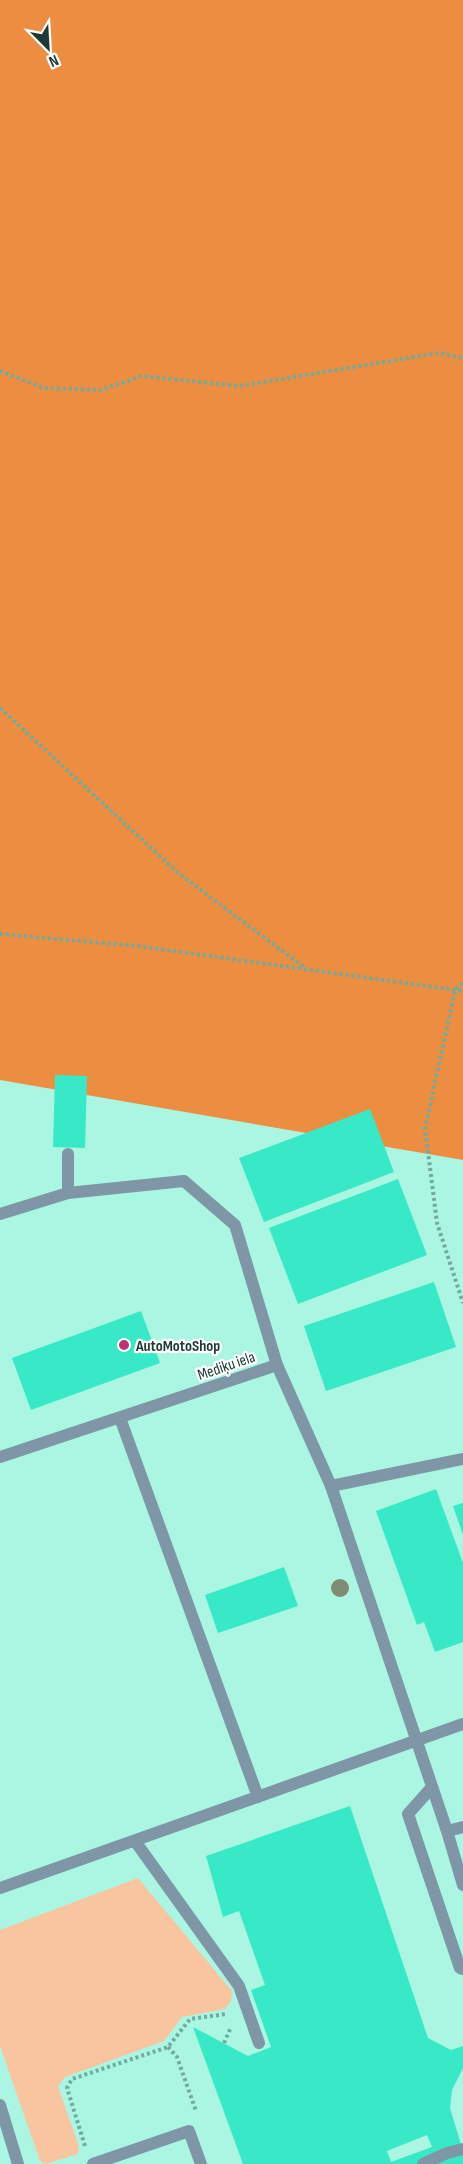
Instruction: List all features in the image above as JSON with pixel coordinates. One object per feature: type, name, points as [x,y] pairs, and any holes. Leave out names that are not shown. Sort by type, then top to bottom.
[{"type":"street","points":[[68,1154],[68,1193]]},
{"type":"street","points":[[0,1214],[68,1193],[184,1181],[235,1225],[277,1365]]},
{"type":"street","name":"Mediķu iela","points":[[0,1457],[277,1365],[331,1486],[463,1885]]},
{"type":"street","points":[[120,1418],[258,1797]]},
{"type":"street","points":[[331,1486],[463,1459]]},
{"type":"street","points":[[0,1888],[463,1724]]},
{"type":"street","points":[[432,1787],[408,1814],[460,1968],[463,1969]]},
{"type":"street","points":[[447,1831],[463,1827]]},
{"type":"street","points":[[135,1841],[239,1986],[259,2043]]},
{"type":"street","points":[[0,2105],[18,2164]]},
{"type":"street","points":[[90,2159],[189,2131],[201,2164]]},
{"type":"street","points":[[423,2164],[447,2153],[463,2149]]},
{"type":"path","points":[[0,371],[44,388],[101,390],[142,375],[239,386],[439,353],[463,358]]},
{"type":"path","points":[[0,708],[178,873],[306,969]]},
{"type":"path","points":[[0,934],[137,946],[463,992]]},
{"type":"path","points":[[463,982],[455,991],[425,1128],[437,1223],[463,1304]]},
{"type":"path","points":[[90,2159],[67,2088],[72,2079],[168,2047],[190,2019],[248,2011]]},
{"type":"path","points":[[168,2047],[177,2057],[200,2123],[189,2131]]},
{"type":"shaded area","points":[[0,0],[463,0],[463,1160],[0,1080]]},
{"type":"shaded area","points":[[138,1878],[232,1991],[231,2001],[225,2009],[182,2017],[164,2041],[65,2077],[58,2086],[79,2147],[78,2154],[45,2164],[40,2161],[0,2046],[0,1930]]},
{"type":"building","points":[[55,1075],[87,1076],[85,1148],[53,1147]]},
{"type":"building","points":[[370,1109],[394,1172],[264,1222],[239,1158]]},
{"type":"building","points":[[398,1179],[427,1255],[298,1304],[269,1228]]},
{"type":"building","points":[[434,1282],[456,1347],[326,1391],[304,1326]]},
{"type":"building","points":[[141,1311],[160,1363],[31,1410],[12,1358]]},
{"type":"building","points":[[436,1489],[463,1563],[463,1642],[435,1652],[424,1622],[417,1625],[376,1511]]},
{"type":"building","points":[[463,1503],[463,1535],[453,1506]]},
{"type":"building","points":[[284,1567],[298,1606],[218,1633],[205,1595]]},
{"type":"building","points":[[350,1806],[428,2038],[451,2050],[463,2046],[463,2068],[452,2090],[450,2108],[463,2151],[463,2164],[243,2164],[193,2027],[248,2056],[271,2047],[251,1990],[265,1985],[239,1911],[223,1917],[206,1856]],"holes":[[[427,2135],[432,2147],[391,2162],[387,2151]]]},
{"type":"place","name":"AutoMotoShop","points":[[124,1345]]}]
